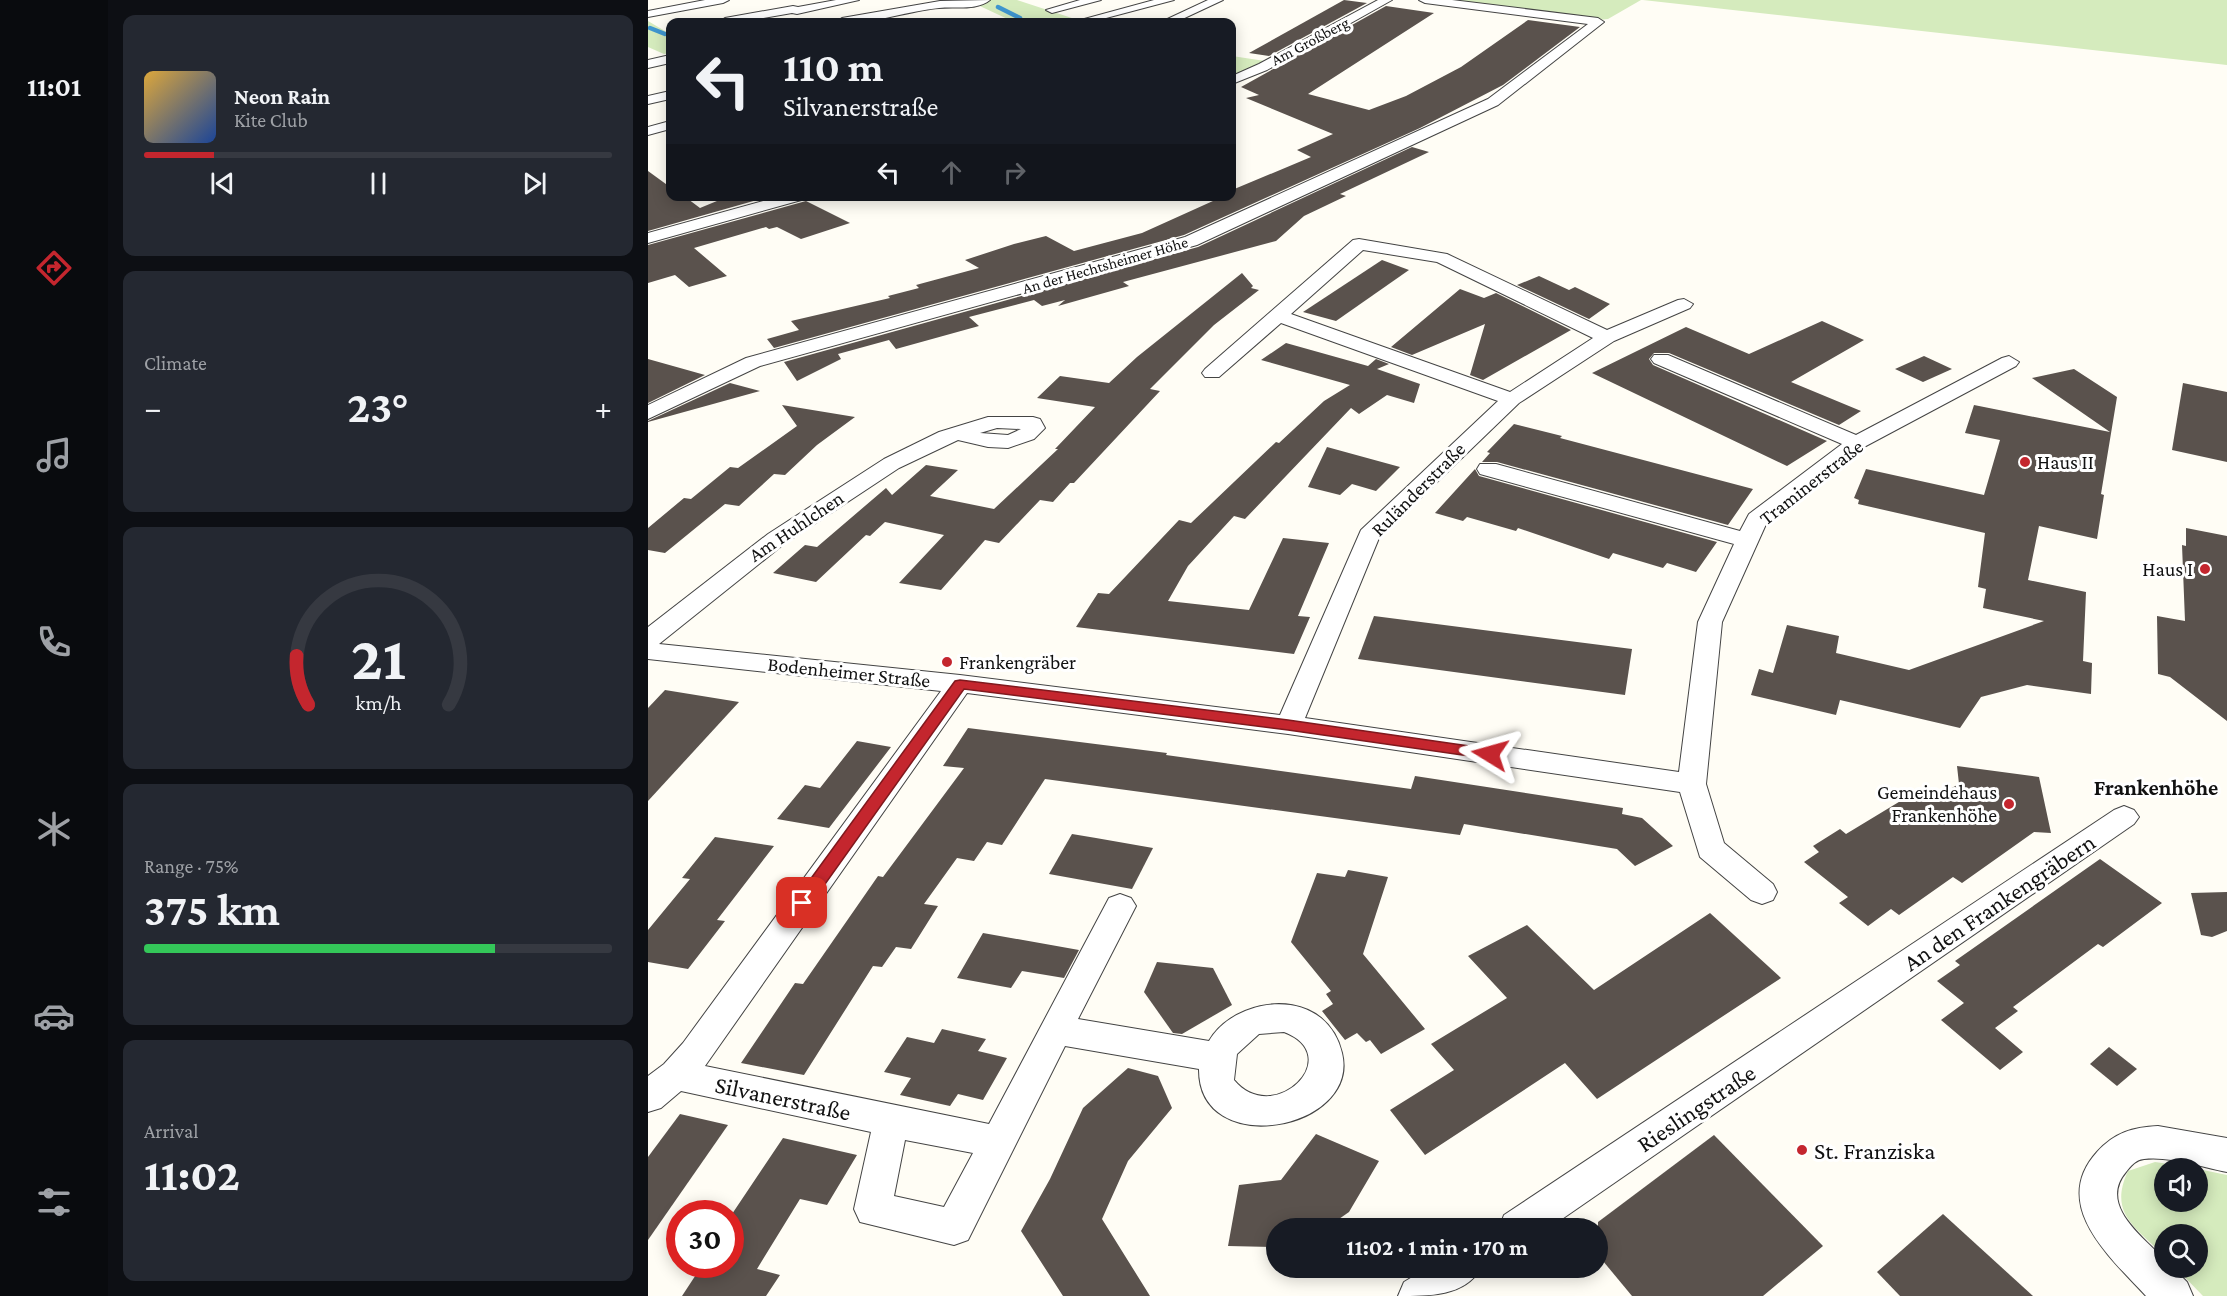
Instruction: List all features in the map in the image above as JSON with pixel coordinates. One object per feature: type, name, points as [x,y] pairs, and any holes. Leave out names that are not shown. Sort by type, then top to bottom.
[{"type":"street","points":[[648,14],[723,0]]},
{"type":"street","points":[[777,0],[810,18]]},
{"type":"street","points":[[748,18],[854,0]]},
{"type":"street","points":[[968,5],[984,0]]},
{"type":"street","points":[[1052,10],[1095,0]]},
{"type":"street","points":[[1095,18],[1168,0]]},
{"type":"street","points":[[1186,0],[1204,6]]},
{"type":"street","points":[[1176,18],[1217,0]]},
{"type":"street","name":"Am Großberg","points":[[1236,78],[1263,67],[1386,0]]},
{"type":"street","name":"An der Hechtsheimer Höhe","points":[[648,413],[753,362],[1191,240],[1493,102],[1598,22],[1425,0]]},
{"type":"street","points":[[906,17],[999,1]]},
{"type":"street","points":[[648,64],[666,60]]},
{"type":"street","points":[[648,69],[666,65]]},
{"type":"street","points":[[648,100],[666,96]]},
{"type":"street","points":[[648,131],[666,126]]},
{"type":"street","points":[[648,238],[782,201]]},
{"type":"street","points":[[1212,373],[1359,244],[1441,258],[1606,337]]},
{"type":"street","name":"Ruländerstraße","points":[[1288,725],[1304,693],[1369,534],[1512,399],[1606,337],[1684,304]]},
{"type":"street","points":[[1278,316],[1512,399]]},
{"type":"street","points":[[1661,359],[1857,443]]},
{"type":"street","name":"Traminerstraße","points":[[1692,784],[1710,622],[1749,541],[1757,519],[1857,443],[2009,362]]},
{"type":"street","name":"Am Huhlchen","points":[[648,640],[752,555],[830,501],[884,468],[957,433]]},
{"type":"street","name":"Ruländerstraße","points":[[1488,469],[1749,541]]},
{"type":"street","name":"Bodenheimer Straße","points":[[648,651],[960,684],[1288,725],[1692,784]]},
{"type":"street","name":"Silvanerstraße","points":[[648,1097],[676,1075],[694,1053],[960,684]]},
{"type":"street","points":[[1692,784],[1711,849],[1762,892]]},
{"type":"street","name":"An den Frankengräbern","points":[[1873,987],[2124,817]]},
{"type":"street","points":[[891,1121],[873,1209],[954,1227],[1119,906]]},
{"type":"street","name":"Rieslingstraße","points":[[1533,1218],[1873,987]]},
{"type":"street","points":[[1056,1030],[1217,1057]]},
{"type":"street","name":"Silvanerstraße","points":[[676,1075],[998,1142]]},
{"type":"street","points":[[2174,1296],[2109,1229],[2097,1197],[2100,1175],[2121,1151],[2137,1143],[2158,1142],[2227,1155]]},
{"type":"street","points":[[1418,1296],[1446,1278]]},
{"type":"green space","points":[[967,0],[1017,0],[1072,18],[1005,18]]},
{"type":"green space","points":[[1433,0],[1641,0],[1608,19],[1598,20]]},
{"type":"green space","points":[[1643,0],[2227,0],[2227,65]]},
{"type":"green space","points":[[648,21],[666,32],[666,54],[648,47]]},
{"type":"green space","points":[[1236,57],[1265,61],[1236,74]]},
{"type":"green space","points":[[2154,1162],[2154,1212],[2208,1212],[2208,1171],[2227,1175],[2227,1296],[2203,1296],[2186,1278],[2208,1278],[2208,1224],[2154,1224],[2154,1246],[2135,1228],[2123,1209],[2121,1198],[2128,1171]]},
{"type":"building","points":[[1344,0],[1367,3],[1269,56],[1249,53]]},
{"type":"building","points":[[1386,6],[1434,13],[1308,94],[1369,110],[1406,96],[1461,67],[1528,20],[1580,27],[1503,85],[1420,128],[1184,235],[774,348],[767,339],[799,330],[791,321],[890,298],[888,296],[919,288],[916,285],[979,268],[965,260],[1014,244],[1046,236],[1074,251],[1142,233],[1213,201],[1236,201],[1236,188],[1311,157],[1297,150],[1333,134],[1246,98],[1259,95],[1241,87]]},
{"type":"building","points":[[1412,147],[1429,152],[1340,194],[1346,196],[1304,216],[1276,241],[1123,282],[1129,286],[1058,306],[1065,300],[1042,306],[1034,300],[969,317],[979,326],[896,349],[889,340],[838,354],[841,359],[797,381],[784,362],[1198,247]]},
{"type":"building","points":[[648,171],[666,184],[666,201],[691,201],[700,208],[717,201],[753,201],[648,231]]},
{"type":"building","points":[[806,201],[850,223],[801,239],[777,227],[769,229],[766,227],[694,248],[727,276],[689,287],[675,275],[648,283],[648,245]]},
{"type":"building","points":[[1382,260],[1409,270],[1336,321],[1303,312]]},
{"type":"building","points":[[1242,273],[1253,286],[1251,288],[1259,290],[1214,325],[1150,389],[1160,391],[1074,483],[1070,483],[1053,502],[1040,500],[999,543],[985,540],[941,590],[899,583],[944,535],[885,522],[870,536],[866,535],[816,582],[773,573],[805,545],[817,547],[886,488],[892,495],[926,465],[958,470],[930,496],[994,509],[1058,449],[1055,449],[1095,407],[1037,398],[1060,376],[1109,383],[1137,357]]},
{"type":"building","points":[[1539,276],[1569,290],[1575,287],[1610,304],[1589,319],[1517,285]]},
{"type":"building","points":[[1460,289],[1484,298],[1496,293],[1571,330],[1483,380],[1470,375],[1485,324],[1412,355],[1391,347]]},
{"type":"building","points":[[1822,321],[1864,340],[1791,382],[1861,411],[1839,425],[1669,353],[1654,353],[1649,359],[1653,365],[1827,441],[1787,466],[1592,373],[1686,327],[1749,354]]},
{"type":"building","points":[[1286,343],[1368,366],[1376,359],[1389,364],[1377,369],[1420,384],[1414,403],[1387,395],[1359,414],[1351,408],[1245,519],[1234,516],[1188,566],[1168,601],[1249,610],[1283,538],[1329,543],[1298,616],[1310,617],[1294,654],[1076,627],[1098,593],[1109,594],[1179,520],[1191,523],[1276,442],[1279,443],[1324,401],[1350,385],[1261,360]]},
{"type":"building","points":[[1924,356],[1952,369],[1923,382],[1895,369]]},
{"type":"building","points":[[648,359],[705,375],[648,403]]},
{"type":"building","points":[[2074,369],[2117,397],[2101,494],[2104,495],[2097,539],[2039,526],[2028,580],[2086,592],[2083,661],[2092,663],[2091,694],[2027,685],[1981,697],[1960,728],[1840,700],[1836,715],[1751,695],[1759,669],[1773,673],[1787,625],[1839,636],[1836,653],[1909,670],[2044,621],[1983,608],[1986,589],[1978,587],[1985,533],[1858,504],[1859,500],[1854,498],[1866,469],[1984,495],[2000,440],[1965,433],[1974,405],[2110,432],[2032,378]]},
{"type":"building","points":[[730,383],[760,391],[648,422],[648,421]]},
{"type":"building","points":[[2183,383],[2227,392],[2227,462],[2172,450]]},
{"type":"building","points":[[782,405],[855,417],[817,445],[785,475],[774,474],[739,506],[725,504],[665,553],[648,550],[648,528],[684,498],[691,499],[730,467],[738,468],[797,426]]},
{"type":"building","points":[[1514,424],[1753,489],[1728,525],[1497,462],[1482,462],[1490,453],[1487,452]]},
{"type":"building","points":[[1327,447],[1400,467],[1376,491],[1352,484],[1340,495],[1308,487]]},
{"type":"building","points":[[1475,469],[1479,476],[1717,542],[1696,572],[1667,563],[1663,568],[1613,553],[1609,559],[1518,528],[1516,531],[1467,517],[1463,521],[1435,513]]},
{"type":"building","points":[[2186,528],[2227,536],[2227,721],[2170,677],[2158,674],[2157,616],[2185,621],[2182,545],[2186,546]]},
{"type":"building","points":[[1374,616],[1632,649],[1625,695],[1358,659]]},
{"type":"building","points":[[665,690],[739,702],[648,801],[648,708]]},
{"type":"building","points":[[968,728],[1167,753],[1166,755],[1411,789],[1415,776],[1623,808],[1622,814],[1642,818],[1673,846],[1635,866],[1617,849],[1464,824],[1460,835],[1045,779],[1002,845],[987,842],[974,861],[957,858],[924,904],[938,906],[911,949],[896,947],[882,967],[873,966],[804,1075],[741,1063],[795,983],[803,984],[878,876],[883,877],[964,768],[943,766]]},
{"type":"building","points":[[857,741],[891,747],[829,828],[777,819],[805,785],[820,788]]},
{"type":"building","points":[[1957,766],[2039,777],[2051,833],[2034,832],[1962,883],[1953,877],[1899,915],[1891,909],[1868,926],[1839,903],[1848,897],[1804,862],[1819,852],[1813,846],[1840,829],[1846,834],[1917,791],[1930,800],[1959,784]]},
{"type":"building","points":[[1072,834],[1153,848],[1132,889],[1049,874]]},
{"type":"building","points":[[715,837],[774,846],[717,920],[725,921],[688,969],[648,962],[648,930],[690,879],[682,878]]},
{"type":"building","points":[[2100,859],[2162,903],[2103,947],[2098,944],[2013,1007],[2018,1011],[1995,1028],[2023,1052],[2000,1070],[1941,1020],[1964,1003],[1937,981],[1960,965],[1955,961]]},
{"type":"building","points":[[1348,870],[1388,877],[1363,954],[1425,1029],[1381,1054],[1370,1040],[1366,1042],[1357,1033],[1345,1040],[1322,1011],[1333,1004],[1326,994],[1331,991],[1291,942],[1317,873],[1345,877]]},
{"type":"building","points":[[2227,892],[2227,931],[2212,937],[2201,935],[2191,893]]},
{"type":"building","points":[[1710,913],[1781,978],[1597,1099],[1565,1063],[1425,1155],[1390,1110],[1454,1070],[1431,1044],[1507,998],[1468,956],[1527,925],[1594,990]]},
{"type":"building","points":[[983,933],[1079,950],[1064,978],[1022,971],[1011,988],[957,978]]},
{"type":"building","points":[[1157,962],[1213,968],[1232,1005],[1182,1034],[1173,1033],[1144,992]]},
{"type":"building","points":[[942,1029],[986,1039],[978,1051],[1007,1058],[983,1100],[958,1094],[950,1106],[900,1095],[911,1078],[884,1072],[907,1037],[934,1043]]},
{"type":"building","points":[[2109,1047],[2137,1069],[2117,1086],[2090,1064]]},
{"type":"building","points":[[1128,1068],[1158,1076],[1172,1108],[1128,1161],[1102,1219],[1150,1296],[1063,1296],[1021,1231],[1050,1179],[1083,1108]]},
{"type":"building","points":[[680,1114],[728,1125],[676,1200],[666,1200],[666,1214],[648,1240],[648,1157]]},
{"type":"building","points":[[1316,1134],[1379,1161],[1349,1212],[1340,1218],[1266,1218],[1266,1247],[1228,1246],[1239,1185],[1281,1180]]},
{"type":"building","points":[[1714,1135],[1823,1246],[1763,1296],[1632,1296],[1608,1267],[1608,1218],[1603,1218]]},
{"type":"building","points":[[783,1138],[857,1155],[827,1205],[800,1199],[757,1269],[780,1275],[766,1296],[682,1296],[694,1278],[744,1278],[744,1200],[741,1200]]},
{"type":"building","points":[[1943,1214],[2033,1296],[1900,1296],[1877,1272]]},
{"type":"waterway","points":[[998,7],[1020,18]]},
{"type":"waterway","points":[[650,28],[665,34]]},
{"type":"place","name":"Haus II","points":[[2025,462]]},
{"type":"place","name":"Haus I","points":[[2205,569]]},
{"type":"place","name":"Frankengräber","points":[[947,662]]},
{"type":"place","name":"Gemeindehaus Frankenhöhe","points":[[2009,804]]},
{"type":"place","name":"St. Franziska","points":[[1802,1150]]},
{"type":"district","name":"Frankenhöhe","points":[[2156,787]]},
{"type":"route","points":[[802,903],[960,684],[1288,725],[1490,754]]}]
